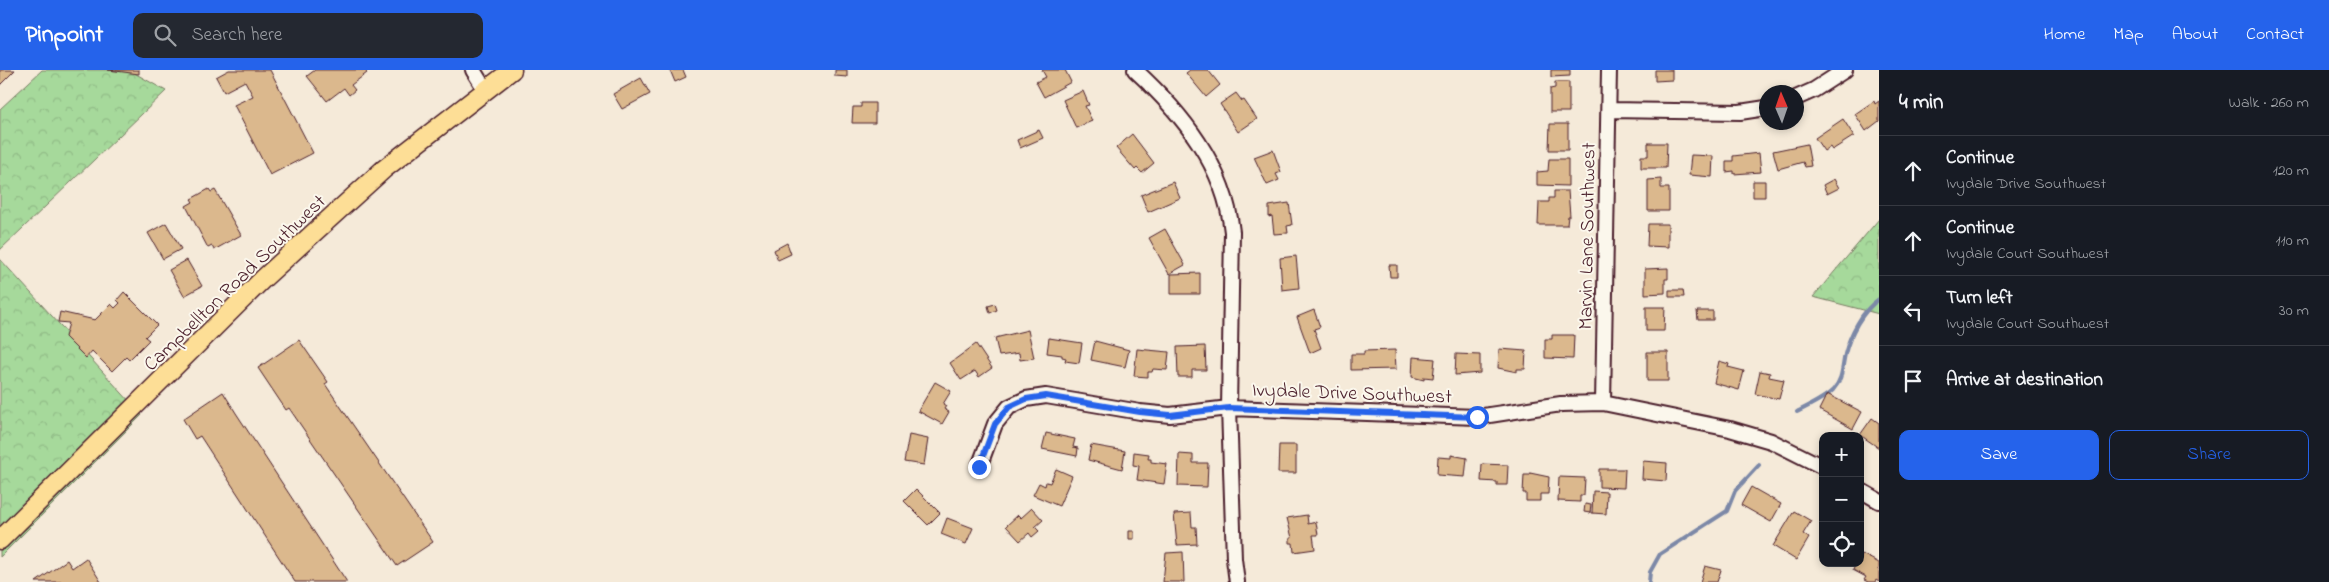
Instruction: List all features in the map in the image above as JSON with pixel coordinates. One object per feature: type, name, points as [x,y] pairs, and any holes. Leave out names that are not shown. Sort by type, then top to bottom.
[{"type":"main road","name":"Campbellton Road Southwest","points":[[0,540],[254,287],[384,169],[512,70]]},
{"type":"street","points":[[473,70],[486,91]]},
{"type":"street","points":[[1135,70],[1180,116],[1205,153],[1225,192],[1232,232],[1229,408],[1234,559],[1237,582]]},
{"type":"street","name":"Marvin Lane Southwest","points":[[1603,403],[1609,70]]},
{"type":"street","points":[[1804,94],[1844,70]]},
{"type":"street","points":[[1609,110],[1740,112],[1759,109]]},
{"type":"street","name":"Ivydale Drive Southwest","points":[[979,467],[995,424],[1009,407],[1026,399],[1046,396],[1140,412],[1170,415],[1229,408],[1477,417],[1561,404],[1603,403],[1730,428],[1771,441],[1819,465]]},
{"type":"street","points":[[1864,492],[1879,501]]},
{"type":"green space","points":[[42,70],[129,70],[166,91],[0,250],[0,109]]},
{"type":"green space","points":[[1879,219],[1879,314],[1813,297]]},
{"type":"green space","points":[[0,259],[142,415],[0,557]]},
{"type":"building","points":[[0,70],[15,70],[0,85]]},
{"type":"building","points":[[108,70],[139,70],[139,74]]},
{"type":"building","points":[[229,70],[270,70],[313,153],[270,175],[234,105],[253,96],[245,81],[224,92],[216,77]]},
{"type":"building","points":[[315,70],[364,70],[367,73],[351,85],[355,90],[349,95],[344,88],[327,101],[307,76]]},
{"type":"building","points":[[670,70],[683,70],[686,77],[675,82]]},
{"type":"building","points":[[835,70],[847,70],[847,77],[835,76]]},
{"type":"building","points":[[1042,70],[1065,70],[1071,82],[1044,97],[1036,82],[1046,77]]},
{"type":"building","points":[[1190,70],[1208,70],[1220,85],[1206,97],[1186,73]]},
{"type":"building","points":[[1551,70],[1570,70],[1570,76],[1551,77]]},
{"type":"building","points":[[1655,70],[1672,70],[1672,80],[1655,81]]},
{"type":"building","points":[[641,78],[650,94],[622,109],[613,94]]},
{"type":"building","points":[[1555,82],[1569,82],[1569,112],[1550,112],[1550,89],[1555,88]]},
{"type":"building","points":[[1083,91],[1089,105],[1085,106],[1092,121],[1076,128],[1063,100]]},
{"type":"building","points":[[1236,93],[1242,101],[1244,100],[1257,119],[1238,132],[1220,104]]},
{"type":"building","points":[[1874,101],[1875,104],[1879,101],[1879,121],[1866,131],[1855,114]]},
{"type":"building","points":[[861,103],[875,103],[875,123],[852,123],[853,107],[861,107]]},
{"type":"building","points":[[1843,119],[1854,136],[1832,150],[1830,147],[1824,151],[1815,138]]},
{"type":"building","points":[[1550,124],[1568,124],[1568,150],[1549,150]]},
{"type":"building","points":[[1039,130],[1043,138],[1020,148],[1017,140]]},
{"type":"building","points":[[1132,134],[1154,163],[1142,173],[1137,168],[1135,170],[1116,148]]},
{"type":"building","points":[[1648,143],[1667,143],[1666,168],[1641,168],[1641,156],[1648,156]]},
{"type":"building","points":[[1807,144],[1811,166],[1805,167],[1803,162],[1778,169],[1773,151]]},
{"type":"building","points":[[1273,150],[1281,172],[1276,174],[1279,180],[1267,185],[1254,157]]},
{"type":"building","points":[[1759,153],[1761,172],[1734,174],[1734,171],[1726,172],[1726,161],[1733,161],[1733,156]]},
{"type":"building","points":[[1691,155],[1713,156],[1712,177],[1689,175]]},
{"type":"building","points":[[1549,159],[1568,159],[1568,186],[1537,185],[1537,172],[1548,171]]},
{"type":"building","points":[[1661,179],[1661,188],[1669,188],[1669,211],[1648,211],[1648,180]]},
{"type":"building","points":[[1834,179],[1839,188],[1827,194],[1823,185]]},
{"type":"building","points":[[1753,181],[1765,181],[1765,197],[1753,197]]},
{"type":"building","points":[[1173,182],[1180,198],[1148,212],[1141,195]]},
{"type":"building","points":[[209,189],[211,192],[215,190],[241,235],[214,250],[212,246],[208,248],[186,206],[193,202],[191,199]]},
{"type":"building","points":[[1554,191],[1568,191],[1570,216],[1568,216],[1567,225],[1538,225],[1539,202],[1549,202],[1549,198],[1554,198]]},
{"type":"building","points":[[1289,203],[1292,225],[1287,226],[1288,233],[1274,234],[1272,216],[1269,217],[1269,206]]},
{"type":"building","points":[[166,223],[181,249],[163,259],[148,233]]},
{"type":"building","points":[[1648,224],[1668,224],[1668,247],[1647,246]]},
{"type":"building","points":[[1165,229],[1185,265],[1169,274],[1149,238]]},
{"type":"building","points":[[787,243],[791,254],[778,260],[774,250]]},
{"type":"building","points":[[1296,256],[1299,288],[1282,290],[1280,258]]},
{"type":"building","points":[[187,260],[202,286],[184,296],[169,270]]},
{"type":"building","points":[[1389,265],[1397,265],[1397,277],[1390,277]]},
{"type":"building","points":[[1668,268],[1668,279],[1665,279],[1665,293],[1645,294],[1645,269]]},
{"type":"building","points":[[1200,273],[1200,294],[1171,294],[1171,274]]},
{"type":"building","points":[[1669,290],[1683,290],[1684,297],[1669,297]]},
{"type":"building","points":[[124,292],[157,325],[145,337],[149,340],[129,360],[126,357],[112,371],[92,351],[86,358],[65,337],[69,323],[58,322],[60,312],[95,320],[111,304],[115,308],[120,303],[117,300]]},
{"type":"building","points":[[995,304],[997,310],[990,313],[988,306]]},
{"type":"building","points":[[1646,307],[1665,307],[1664,331],[1646,331]]},
{"type":"building","points":[[1314,310],[1320,327],[1314,329],[1321,348],[1310,353],[1297,317]]},
{"type":"building","points":[[1697,311],[1713,311],[1713,320],[1698,320]]},
{"type":"building","points":[[1028,330],[1034,358],[1020,360],[1019,353],[999,356],[995,338]]},
{"type":"building","points":[[1552,335],[1574,335],[1573,359],[1545,358],[1545,339],[1552,339]]},
{"type":"building","points":[[1049,338],[1082,343],[1079,363],[1065,361],[1066,358],[1062,357],[1062,355],[1047,353]]},
{"type":"building","points":[[299,340],[328,382],[325,384],[433,542],[397,566],[289,408],[286,410],[258,368]]},
{"type":"building","points":[[1095,341],[1129,350],[1125,367],[1091,360]]},
{"type":"building","points":[[976,344],[992,368],[979,377],[975,371],[961,380],[950,363]]},
{"type":"building","points":[[1205,346],[1206,370],[1192,370],[1192,377],[1178,377],[1177,347]]},
{"type":"building","points":[[1137,349],[1169,352],[1167,370],[1153,369],[1152,372],[1148,372],[1148,377],[1134,376]]},
{"type":"building","points":[[1499,349],[1526,351],[1525,369],[1517,369],[1517,372],[1498,368]]},
{"type":"building","points":[[1395,350],[1396,369],[1351,370],[1351,354],[1364,354],[1364,351]]},
{"type":"building","points":[[1647,352],[1668,352],[1668,381],[1647,381]]},
{"type":"building","points":[[1456,354],[1480,355],[1480,373],[1455,375]]},
{"type":"building","points":[[1413,357],[1435,359],[1433,378],[1424,377],[1424,380],[1412,377]]},
{"type":"building","points":[[1719,361],[1729,364],[1728,367],[1744,371],[1739,390],[1714,383]]},
{"type":"building","points":[[1760,371],[1770,373],[1769,377],[1784,380],[1779,399],[1755,394]]},
{"type":"building","points":[[935,382],[951,391],[943,404],[946,406],[944,409],[949,412],[942,424],[918,411]]},
{"type":"building","points":[[223,392],[347,582],[295,582],[200,436],[195,439],[183,419]]},
{"type":"building","points":[[1827,394],[1862,412],[1853,429],[1819,410]]},
{"type":"building","points":[[1872,418],[1879,423],[1879,448],[1864,438],[1864,432],[1862,432]]},
{"type":"building","points":[[1046,433],[1075,439],[1073,447],[1078,448],[1077,456],[1042,449]]},
{"type":"building","points":[[909,435],[928,439],[924,465],[904,462]]},
{"type":"building","points":[[1091,445],[1125,451],[1122,469],[1088,460]]},
{"type":"building","points":[[1279,445],[1296,445],[1296,473],[1278,473]]},
{"type":"building","points":[[1134,452],[1149,454],[1148,459],[1151,459],[1151,462],[1167,464],[1164,484],[1137,480],[1139,466],[1133,465]]},
{"type":"building","points":[[1179,454],[1193,455],[1193,463],[1208,463],[1207,487],[1178,486]]},
{"type":"building","points":[[1451,455],[1467,458],[1465,477],[1437,475],[1438,457],[1451,458]]},
{"type":"building","points":[[1643,461],[1667,463],[1666,481],[1642,479]]},
{"type":"building","points":[[1482,464],[1508,465],[1507,485],[1497,485],[1497,482],[1481,481]]},
{"type":"building","points":[[1056,469],[1072,476],[1059,506],[1033,495],[1039,483],[1045,486],[1046,482],[1050,483]]},
{"type":"building","points":[[1599,469],[1625,469],[1624,488],[1599,487]]},
{"type":"building","points":[[1530,473],[1549,477],[1548,494],[1540,494],[1540,501],[1526,501],[1526,493],[1523,493],[1524,475],[1530,475]]},
{"type":"building","points":[[1559,477],[1585,478],[1584,495],[1580,495],[1580,502],[1558,501]]},
{"type":"building","points":[[1751,487],[1781,504],[1771,522],[1741,505]]},
{"type":"building","points":[[916,489],[940,513],[928,525],[904,501]]},
{"type":"building","points":[[1593,491],[1607,492],[1606,514],[1592,513]]},
{"type":"building","points":[[1585,504],[1591,505],[1590,513],[1584,512]]},
{"type":"building","points":[[1032,508],[1043,520],[1035,527],[1039,531],[1032,537],[1029,533],[1020,541],[1006,526],[1018,515],[1021,518]]},
{"type":"building","points":[[1794,511],[1811,521],[1803,534],[1809,538],[1796,560],[1773,546]]},
{"type":"building","points":[[1191,513],[1192,527],[1196,527],[1197,544],[1177,545],[1174,514]]},
{"type":"building","points":[[1307,515],[1308,524],[1316,522],[1318,535],[1313,535],[1315,549],[1294,552],[1293,543],[1290,543],[1290,538],[1292,538],[1287,518]]},
{"type":"building","points":[[947,518],[973,528],[966,544],[941,534]]},
{"type":"building","points":[[1129,531],[1134,531],[1134,539],[1129,539]]},
{"type":"building","points":[[1183,552],[1184,582],[1163,582],[1166,553]]},
{"type":"building","points":[[1864,555],[1879,563],[1879,582],[1876,580],[1875,582],[1868,582],[1864,580],[1866,577],[1853,570],[1854,567],[1864,567]]},
{"type":"building","points":[[86,558],[101,582],[36,582],[67,560],[72,568]]},
{"type":"building","points":[[1705,566],[1721,570],[1717,582],[1700,582]]},
{"type":"waterway","points":[[1797,412],[1816,402],[1836,386],[1853,331],[1862,316],[1879,299]]},
{"type":"waterway","points":[[1649,582],[1650,572],[1660,554],[1727,511],[1735,491],[1759,465]]},
{"type":"route","points":[[979,467],[995,424],[1009,407],[1026,399],[1046,396],[1140,412],[1170,415],[1229,408],[1477,417]]}]
